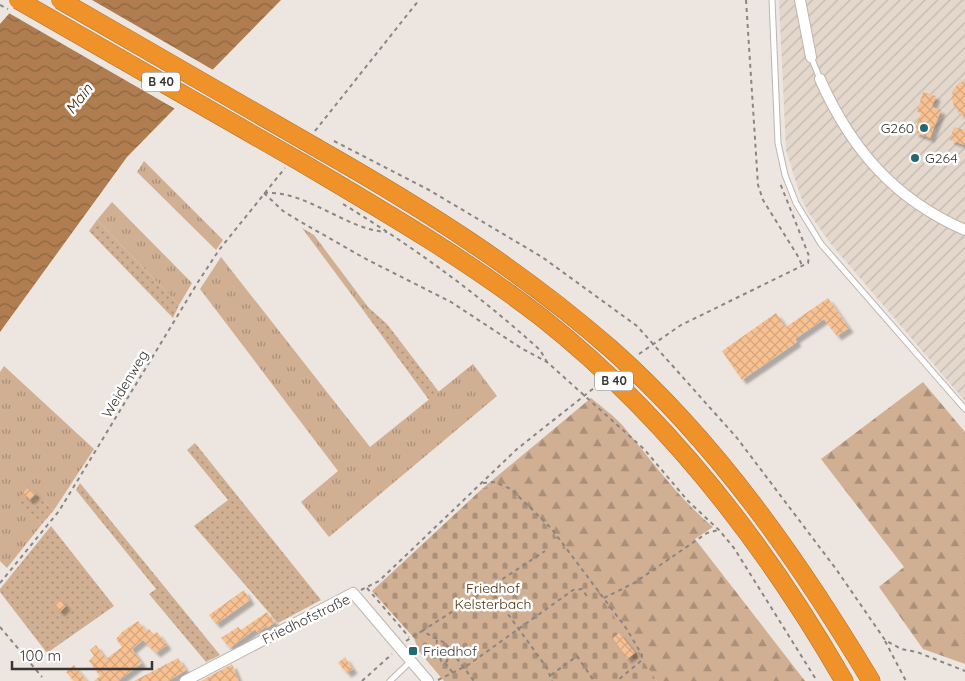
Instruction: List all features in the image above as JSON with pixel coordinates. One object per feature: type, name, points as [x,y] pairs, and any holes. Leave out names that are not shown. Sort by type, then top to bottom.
[{"type":"highway","name":"B 40","points":[[18,0],[296,165],[435,243],[492,281],[542,318],[617,384],[675,445],[724,503],[773,570],[844,681]]},
{"type":"highway","name":"B 40","points":[[60,0],[316,140],[520,275],[612,350],[685,423],[743,492],[792,557],[871,681]]},
{"type":"street","points":[[800,0],[811,57]]},
{"type":"street","points":[[820,79],[842,125],[863,154],[885,178],[920,206],[965,230]]},
{"type":"street","name":"Friedhofstraße","points":[[187,680],[353,593],[428,681]]},
{"type":"lane","points":[[772,0],[777,127],[785,175],[803,217],[821,244],[965,409]]},
{"type":"lane","points":[[811,57],[820,79]]},
{"type":"lane","points":[[390,681],[412,661]]},
{"type":"path","points":[[316,140],[419,0]]},
{"type":"path","points":[[746,0],[758,185],[763,200],[799,258],[802,267]]},
{"type":"path","points":[[334,141],[429,190],[542,257],[608,302],[637,326],[737,438],[836,569],[885,640],[906,681]]},
{"type":"path","name":"Weidenweg","points":[[0,583],[59,511],[219,250],[264,193],[296,165]]},
{"type":"path","points":[[639,354],[681,325],[808,263],[809,256],[779,184],[785,175]]},
{"type":"path","points":[[264,193],[277,192],[333,213],[373,231],[388,232]]},
{"type":"path","points":[[264,193],[282,211],[366,259],[451,302],[521,348],[547,362],[632,438],[692,505],[720,530],[761,590],[817,681]]},
{"type":"path","points":[[338,201],[388,232],[490,306],[540,350],[547,362]]},
{"type":"path","points":[[353,593],[367,588],[388,573],[532,436],[599,384]]},
{"type":"path","points":[[483,483],[503,484],[518,494],[560,538],[626,628],[642,655],[642,660],[617,681]]},
{"type":"path","points":[[603,598],[634,583],[707,533],[720,530]]},
{"type":"path","points":[[367,588],[409,637],[422,632],[545,551]]},
{"type":"path","points":[[489,588],[550,675],[552,681]]},
{"type":"path","points":[[442,681],[452,672],[463,667],[573,590],[582,589],[589,599]]},
{"type":"path","points":[[0,627],[42,677]]},
{"type":"path","points":[[422,632],[445,643],[474,681]]},
{"type":"path","points":[[437,640],[436,648],[442,656],[441,661],[452,672]]},
{"type":"path","points":[[885,640],[901,649],[917,652],[965,671]]},
{"type":"path","points":[[362,681],[400,647]]},
{"type":"path","points":[[445,663],[453,653]]},
{"type":"path","points":[[442,656],[448,657]]},
{"type":"path","points":[[550,675],[577,656],[594,681]]},
{"type":"shaded area","points":[[779,0],[965,0],[965,401],[831,244],[808,212],[800,195],[786,150]]},
{"type":"green space","points":[[144,161],[223,240],[216,250],[137,172]]},
{"type":"green space","points":[[112,202],[192,283],[179,305],[97,220]]},
{"type":"green space","points":[[97,220],[179,305],[173,318],[89,231]]},
{"type":"green space","points":[[302,228],[314,235],[368,307],[363,310]]},
{"type":"green space","points":[[221,257],[370,447],[473,364],[497,396],[329,537],[301,502],[338,471],[200,289]]},
{"type":"green space","points":[[368,307],[387,324],[439,392],[429,400],[363,310]]},
{"type":"green space","points":[[4,366],[94,449],[54,510],[28,488],[17,501],[42,524],[7,568],[0,561],[0,372]]},
{"type":"green space","points":[[923,382],[965,432],[965,664],[923,649],[879,587],[904,567],[821,459]]},
{"type":"green space","points":[[591,398],[623,426],[677,492],[713,527],[695,539],[805,681],[657,681],[642,660],[496,485],[483,488]]},
{"type":"green space","points":[[195,443],[321,600],[278,623],[194,526],[228,500],[187,450]]},
{"type":"green space","points":[[80,483],[220,655],[206,662],[149,594],[156,589],[76,490]]},
{"type":"green space","name":"Friedhof Kelsterbach","points":[[496,485],[517,498],[540,518],[562,543],[605,602],[657,681],[444,681],[418,650],[414,638],[372,591],[483,488]]},
{"type":"green space","points":[[28,487],[54,510],[42,524],[16,501]]},
{"type":"green space","points":[[51,526],[114,606],[47,653],[0,592],[0,589]]},
{"type":"water","name":"Main","points":[[21,0],[281,0],[127,157],[0,332],[0,24]]},
{"type":"pier","points":[[17,0],[92,0],[215,71],[177,110],[7,12]]},
{"type":"building","points":[[965,80],[965,119],[954,106],[952,98],[953,90],[959,83]]},
{"type":"building","points":[[923,92],[936,96],[932,107],[941,110],[930,138],[914,132],[921,113],[917,112]]},
{"type":"building","points":[[954,127],[965,130],[965,145],[950,140]]},
{"type":"building","points":[[828,298],[849,328],[837,336],[824,319],[795,339],[797,342],[742,380],[722,351],[776,313],[786,327]]},
{"type":"building","points":[[28,487],[36,494],[30,500],[23,494]]},
{"type":"building","points":[[244,590],[250,600],[216,624],[209,615]]},
{"type":"building","points":[[60,599],[66,606],[60,612],[54,604]]},
{"type":"building","points":[[267,612],[275,622],[267,628],[266,626],[258,633],[255,629],[230,648],[221,638],[238,627],[241,630]]},
{"type":"building","points":[[138,621],[146,631],[149,629],[154,635],[157,632],[167,645],[156,653],[143,640],[132,649],[142,663],[118,681],[94,681],[100,676],[89,661],[94,656],[90,650],[96,645],[106,659],[122,647],[116,639],[122,632]]},
{"type":"building","points":[[619,633],[635,653],[627,659],[613,638]]},
{"type":"building","points":[[345,657],[353,669],[347,673],[338,663]]},
{"type":"building","points":[[178,658],[186,670],[168,681],[134,681]]},
{"type":"building","points":[[232,664],[239,681],[201,681],[212,675]]},
{"type":"building","points":[[74,665],[87,681],[74,681],[66,672]]},
{"type":"place","name":"G260","points":[[924,128]]},
{"type":"place","name":"G264","points":[[915,158]]},
{"type":"place","name":"Friedhof","points":[[413,651]]}]
